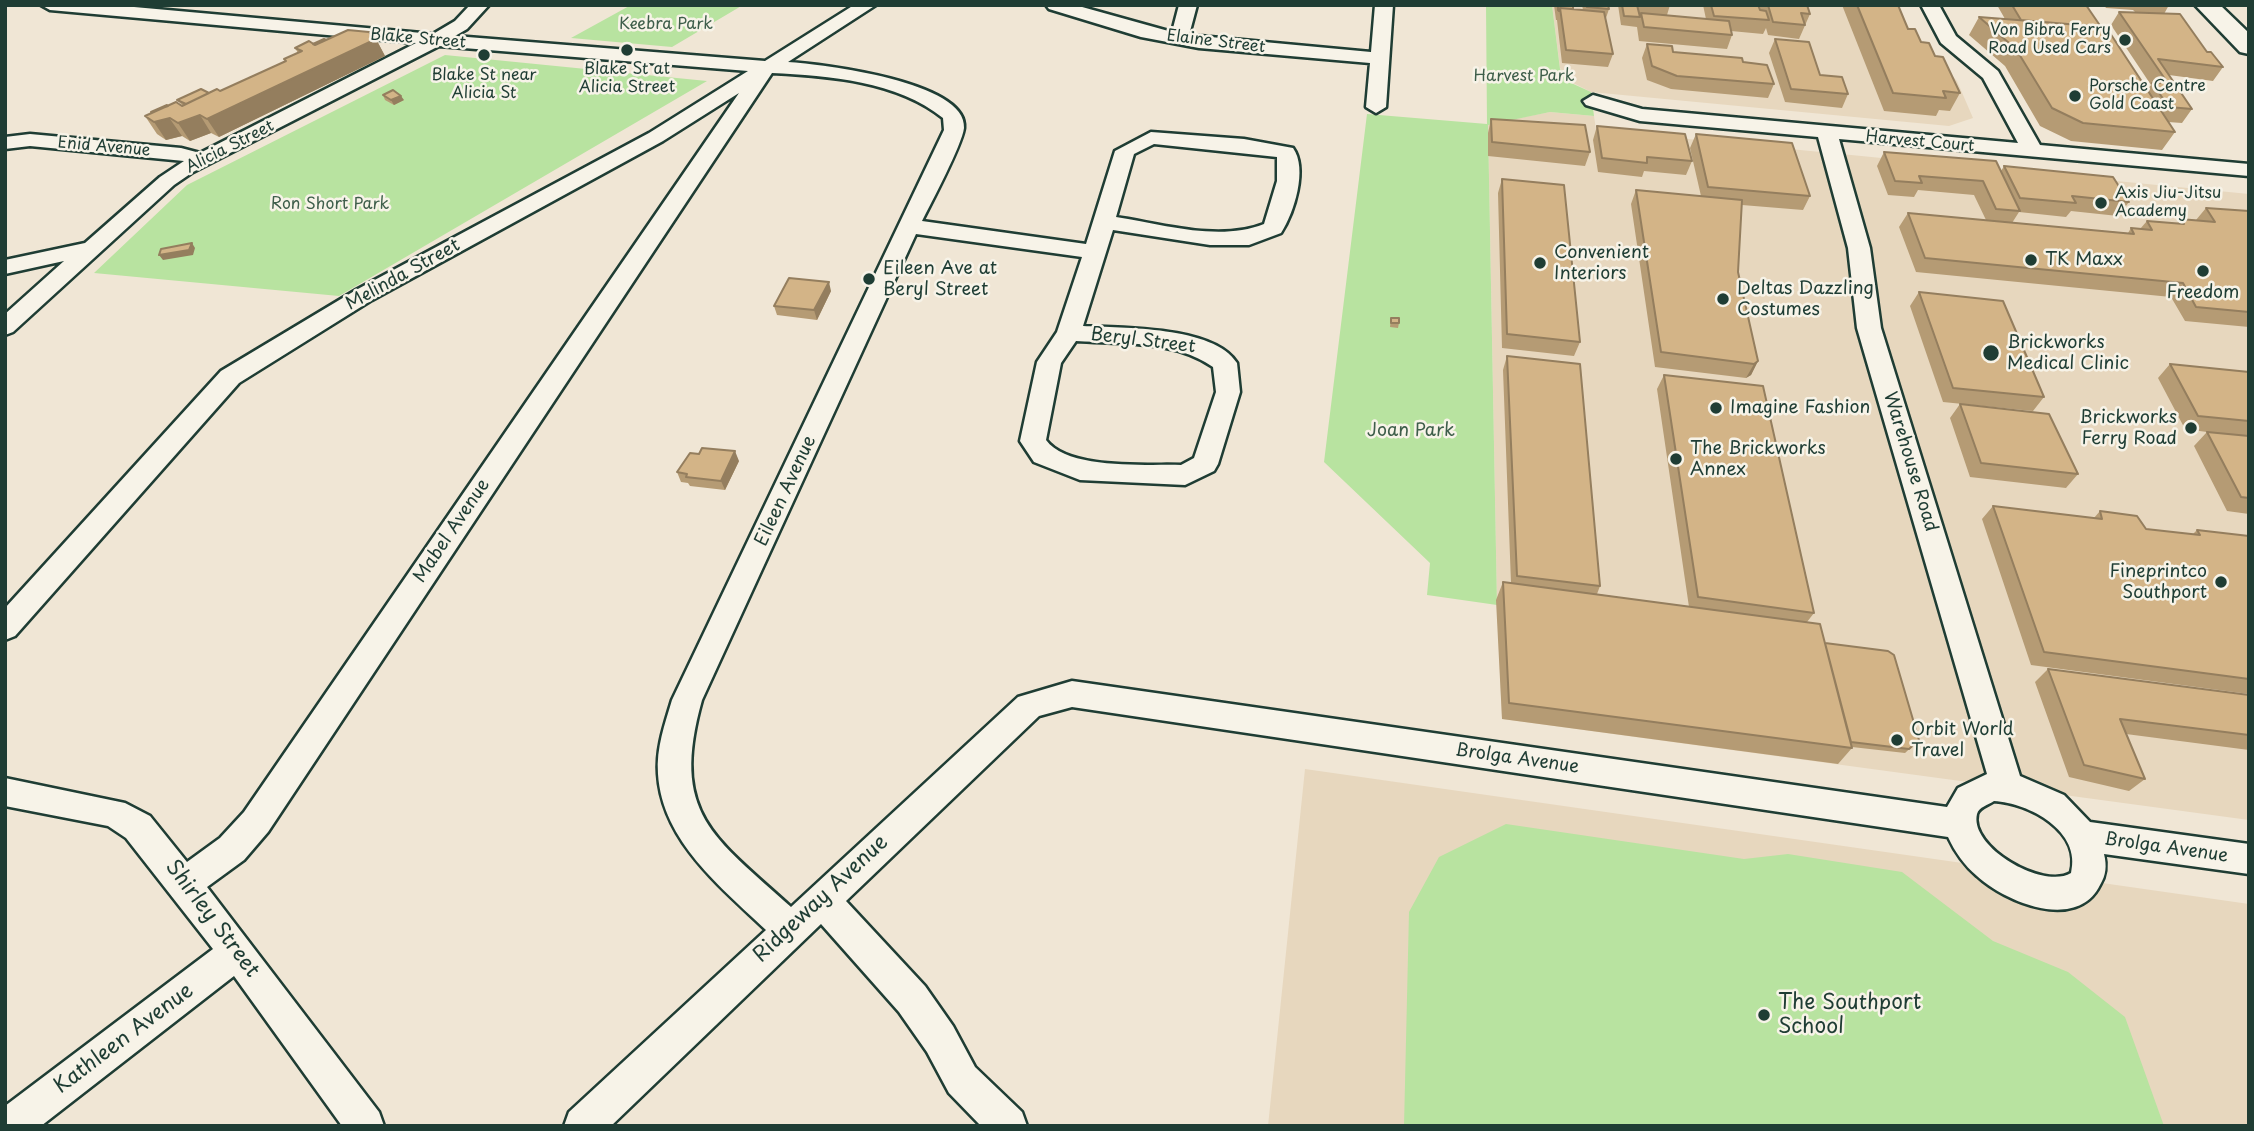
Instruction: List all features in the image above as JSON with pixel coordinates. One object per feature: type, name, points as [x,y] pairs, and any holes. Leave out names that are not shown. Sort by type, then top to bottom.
[{"type":"main road","points":[[2206,5],[2249,47]]},
{"type":"main road","points":[[2230,5],[2249,22]]},
{"type":"street","name":"Blake Street","points":[[50,5],[869,79]]},
{"type":"street","name":"Alicia Street","points":[[5,327],[167,181],[436,41],[461,25],[480,5]]},
{"type":"street","name":"Melinda Street","points":[[5,628],[230,377],[364,295],[656,137],[867,5]]},
{"type":"street","name":"Elaine Street","points":[[1055,5],[1147,33],[1380,58]]},
{"type":"street","points":[[1179,38],[1188,5]]},
{"type":"street","points":[[1377,107],[1384,5]]},
{"type":"street","points":[[1930,5],[1948,39],[1991,75],[2032,151]]},
{"type":"street","name":"Mabel Avenue","points":[[185,883],[232,849],[256,822],[689,151],[717,144],[764,71]]},
{"type":"street","name":"Eileen Avenue","points":[[789,928],[699,841],[684,818],[672,772],[673,746],[687,700],[956,122],[948,110],[938,104],[869,79]]},
{"type":"street","name":"Harvest Court","points":[[1593,101],[1640,115],[1827,134],[2249,170]]},
{"type":"street","name":"Warehouse Road","points":[[1827,134],[1858,248],[1869,328],[2007,787]]},
{"type":"street","points":[[656,137],[689,151]]},
{"type":"street","name":"Beryl Street","points":[[1069,333],[1187,343],[1211,351],[1225,363],[1228,392],[1205,464],[1185,475],[1080,470],[1043,455],[1032,441],[1049,362],[1069,333],[1106,222],[1125,151],[1151,138],[1244,145],[1286,152],[1289,161],[1287,188],[1273,228],[1249,238],[1210,237],[1106,222]]},
{"type":"street","name":"Enid Avenue","points":[[5,143],[30,140],[181,154],[203,160]]},
{"type":"street","points":[[907,226],[1095,252]]},
{"type":"street","points":[[5,267],[93,248]]},
{"type":"street","name":"Ridgeway Avenue","points":[[583,1126],[789,928],[1029,705],[1072,694]]},
{"type":"street","name":"Brolga Avenue","points":[[1072,694],[1962,824]]},
{"type":"street","points":[[2007,787],[2044,800],[2061,811],[2082,836],[2090,855],[2090,869],[2085,881],[2076,889],[2062,894],[2026,890],[1991,870],[1967,841],[1962,824],[1967,800],[1977,792],[2007,787]]},
{"type":"street","name":"Shirley Street","points":[[5,792],[97,809],[128,818],[148,836],[365,1126]]},
{"type":"street","name":"Brolga Avenue","points":[[2082,836],[2249,859]]},
{"type":"street","points":[[821,899],[912,999],[940,1039],[962,1080],[1007,1126]]},
{"type":"street","name":"Kathleen Avenue","points":[[10,1126],[237,952]]},
{"type":"shaded area","points":[[1552,5],[1898,5],[1911,32],[1957,81],[1973,118],[1949,126],[1591,92],[1569,81],[1560,68]]},
{"type":"shaded area","points":[[1550,112],[1594,116],[1596,130],[2249,194],[2249,820],[1502,719],[1497,605],[1488,124]]},
{"type":"shaded area","name":"The Southport School","points":[[1305,769],[2249,904],[2249,1126],[1268,1126]]},
{"type":"green space","name":"Keebra Park","points":[[631,5],[743,5],[672,47],[571,38]]},
{"type":"green space","name":"Joan Park","points":[[1486,5],[1552,5],[1560,69],[1569,82],[1591,92],[1594,116],[1550,112],[1488,125],[1497,605],[1427,595],[1430,563],[1324,462],[1367,114],[1487,124]]},
{"type":"green space","name":"Ron Short Park","points":[[445,55],[707,81],[339,296],[94,273],[187,185]]},
{"type":"green space","name":"The Southport School","points":[[1506,824],[1744,859],[1788,854],[1902,872],[1993,941],[2068,972],[2125,1017],[2164,1126],[1404,1126],[1409,912],[1439,857]]},
{"type":"building","points":[[1558,5],[1573,5],[1573,9],[1560,8],[1559,11]]},
{"type":"building","points":[[1586,5],[1608,5],[1609,9],[1587,7]]},
{"type":"building","points":[[1622,5],[1637,5],[1640,17],[1624,16]]},
{"type":"building","points":[[1711,5],[1758,5],[1760,10],[1766,11],[1769,20],[1714,16]]},
{"type":"building","points":[[1768,5],[1807,5],[1810,14],[1801,13],[1805,25],[1773,22]]},
{"type":"building","points":[[1857,5],[1898,5],[1908,29],[1915,29],[1921,42],[1929,43],[1935,56],[1943,57],[1960,93],[1943,91],[1946,98],[1893,93]]},
{"type":"building","points":[[2012,5],[2086,5],[2101,27],[2021,20]]},
{"type":"building","points":[[1560,8],[1604,12],[1613,54],[1566,50]]},
{"type":"building","points":[[2119,12],[2180,14],[2207,52],[2211,52],[2223,67],[2158,59],[2192,109],[2169,107],[2152,83],[2160,83],[2157,79],[2165,79]]},
{"type":"building","points":[[1641,13],[1729,21],[1732,35],[1644,27]]},
{"type":"building","name":"Porsche Centre Gold Coast","points":[[1979,17],[2106,27],[2175,132],[2083,123],[2052,108],[2016,49]]},
{"type":"building","points":[[348,30],[369,32],[376,39],[207,119],[200,115],[178,123],[170,118],[154,122],[145,116],[176,102],[182,106],[217,89],[220,91],[286,61],[284,59],[302,51],[295,48],[309,41],[315,45]]},
{"type":"building","points":[[1775,39],[1809,42],[1820,75],[1842,77],[1848,94],[1791,89]]},
{"type":"building","points":[[1647,44],[1672,46],[1673,52],[1742,58],[1743,62],[1767,65],[1774,84],[1677,76],[1652,66]]},
{"type":"building","points":[[201,89],[209,93],[186,104],[177,100]]},
{"type":"building","points":[[393,90],[401,96],[391,100],[383,95]]},
{"type":"building","points":[[1491,119],[1585,125],[1590,152],[1492,142]]},
{"type":"building","points":[[1597,126],[1685,134],[1692,161],[1647,157],[1647,163],[1602,158]]},
{"type":"building","points":[[1696,134],[1792,143],[1810,196],[1708,187]]},
{"type":"building","points":[[1884,152],[1996,161],[2020,211],[1996,209],[1983,181],[1919,176],[1922,183],[1895,181]]},
{"type":"building","points":[[2004,166],[2113,177],[2129,202],[2072,196],[2076,203],[2020,198]]},
{"type":"building","points":[[1502,179],[1564,185],[1580,342],[1507,334]]},
{"type":"building","points":[[1636,190],[1742,200],[1738,272],[1758,361],[1754,364],[1661,352]]},
{"type":"building","points":[[2206,208],[2249,211],[2249,312],[2196,307],[2183,283],[1925,258],[1908,213],[2134,234],[2131,228],[2152,230],[2147,221],[2184,224],[2180,219],[2215,222]]},
{"type":"building","points":[[192,243],[189,250],[159,255],[161,249]]},
{"type":"building","points":[[789,278],[829,282],[814,310],[774,306]]},
{"type":"building","points":[[1919,292],[2003,301],[2044,397],[1953,388]]},
{"type":"building","points":[[1391,318],[1399,318],[1399,323],[1391,323]]},
{"type":"building","points":[[1507,356],[1580,364],[1600,586],[1517,576]]},
{"type":"building","points":[[2170,364],[2249,372],[2249,421],[2198,416]]},
{"type":"building","points":[[1664,375],[1763,386],[1814,613],[1698,597]]},
{"type":"building","points":[[1960,404],[2049,414],[2078,474],[1981,463]]},
{"type":"building","points":[[2207,432],[2249,436],[2249,498],[2241,497]]},
{"type":"building","points":[[702,448],[735,451],[721,481],[686,477],[687,474],[677,472],[690,453],[699,454]]},
{"type":"building","points":[[1993,506],[2102,519],[2100,511],[2137,516],[2146,529],[2200,535],[2197,530],[2249,536],[2249,679],[2044,652]]},
{"type":"building","points":[[1503,582],[1820,624],[1852,748],[1509,703]]},
{"type":"building","points":[[1825,643],[1888,651],[1894,655],[1919,740],[1909,749],[1851,742]]},
{"type":"building","points":[[2048,669],[2249,695],[2249,735],[2120,719],[2145,779],[2084,765]]},
{"type":"place","name":"Von Bibra Ferry Road Used Cars","points":[[2125,40]]},
{"type":"place","name":"Blake St at Alicia Street","points":[[627,50]]},
{"type":"place","name":"Blake St near Alicia St","points":[[484,55]]},
{"type":"place","name":"Porsche Centre Gold Coast","points":[[2075,96]]},
{"type":"place","name":"Axis Jiu-Jitsu Academy","points":[[2101,203]]},
{"type":"place","name":"TK Maxx","points":[[2031,260]]},
{"type":"place","name":"Convenient Interiors","points":[[1540,263]]},
{"type":"place","name":"Freedom","points":[[2203,271]]},
{"type":"place","name":"Eileen Ave at Beryl Street","points":[[869,279]]},
{"type":"place","name":"Deltas Dazzling Costumes","points":[[1723,299]]},
{"type":"place","name":"Brickworks Medical Clinic","points":[[1991,353]]},
{"type":"place","name":"Imagine Fashion","points":[[1716,408]]},
{"type":"place","name":"Brickworks Ferry Road","points":[[2191,428]]},
{"type":"place","name":"The Brickworks Annex","points":[[1676,459]]},
{"type":"place","name":"Fineprintco Southport","points":[[2221,582]]},
{"type":"place","name":"Orbit World Travel","points":[[1897,740]]},
{"type":"place","name":"The Southport School","points":[[1764,1015]]},
{"type":"park label","name":"Harvest Park","points":[[1524,77]]}]
